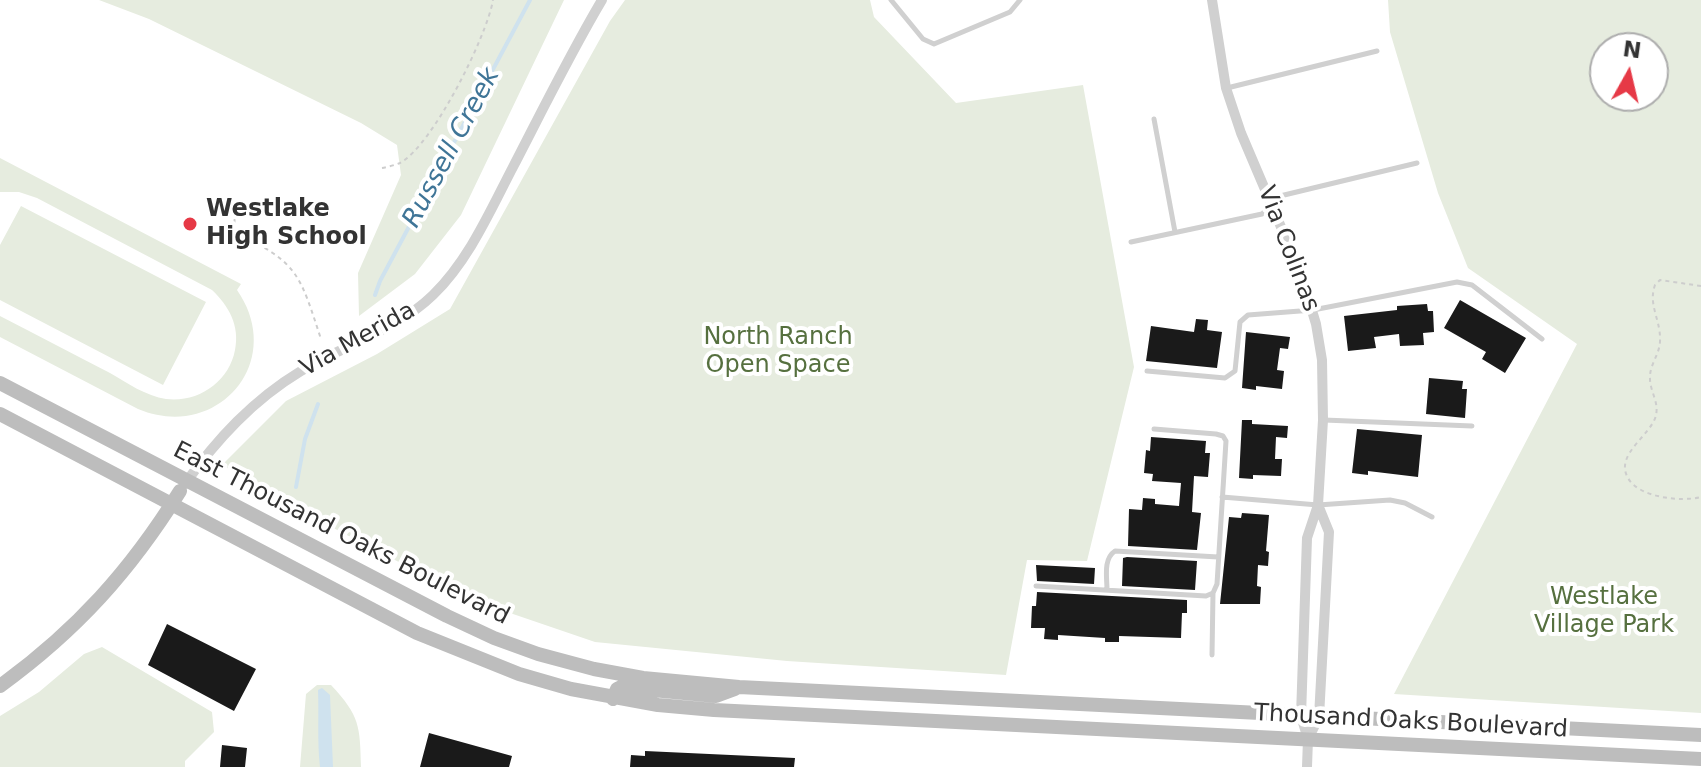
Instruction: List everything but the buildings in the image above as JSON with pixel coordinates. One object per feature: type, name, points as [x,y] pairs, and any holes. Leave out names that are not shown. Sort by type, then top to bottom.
[{"type":"main road","name":"East Thousand Oaks Boulevard","points":[[0,383],[417,633],[519,674],[613,699],[714,710],[1119,730]]},
{"type":"main road","name":"East Thousand Oaks Boulevard","points":[[0,414],[180,492],[494,638],[594,669],[643,678],[739,687],[1157,709]]},
{"type":"main road","points":[[0,686],[55,643],[109,591],[180,492]]},
{"type":"main road","points":[[613,699],[621,687],[716,696],[739,687]]},
{"type":"main road","name":"Thousand Oaks Boulevard","points":[[1157,709],[1701,735]]},
{"type":"main road","name":"Thousand Oaks Boulevard","points":[[1119,730],[1701,759]]},
{"type":"street","name":"Via Merida","points":[[180,492],[227,431],[272,390],[322,359],[390,326],[414,311],[443,284],[478,232],[602,0]]},
{"type":"street","name":"Via Colinas","points":[[1212,0],[1226,88],[1241,133],[1301,274],[1313,310],[1322,360],[1323,420],[1318,505],[1307,538],[1301,716],[1308,739],[1307,767]]},
{"type":"street","name":"Via Colinas","points":[[1308,739],[1319,717],[1329,532],[1318,505]]},
{"type":"lane","points":[[891,0],[923,39],[934,44],[1010,12],[1020,0]]},
{"type":"lane","points":[[1226,88],[1377,51]]},
{"type":"lane","points":[[1154,119],[1175,232]]},
{"type":"lane","points":[[1131,242],[1262,214],[1280,196],[1417,163]]},
{"type":"lane","points":[[1147,371],[1225,378],[1235,371],[1243,317],[1313,310],[1464,282],[1542,339]]},
{"type":"lane","points":[[1323,420],[1472,426]]},
{"type":"lane","points":[[1154,429],[1223,436],[1226,441],[1217,584],[1213,593],[1212,655]]},
{"type":"lane","points":[[1222,497],[1318,505],[1390,500],[1405,503],[1432,517]]},
{"type":"lane","points":[[1107,590],[1107,561],[1115,551],[1218,557]]},
{"type":"lane","points":[[1036,586],[1206,596],[1213,593]]},
{"type":"path","points":[[382,168],[401,162],[414,151],[436,121],[464,76],[493,0]]},
{"type":"path","points":[[235,211],[234,233],[274,253],[291,267],[300,280],[321,339]]},
{"type":"path","points":[[1701,286],[1668,280],[1660,280],[1655,285],[1654,311],[1661,340],[1650,382],[1657,410],[1655,419],[1627,460],[1625,469],[1628,480],[1641,490],[1687,501],[1701,497]]},
{"type":"green space","points":[[99,0],[564,0],[461,215],[415,274],[359,316],[358,273],[401,175],[397,145],[361,123],[149,19]]},
{"type":"green space","name":"North Ranch Open Space","points":[[625,0],[870,0],[874,17],[956,103],[1083,85],[1134,367],[1087,561],[1027,560],[1006,675],[787,661],[595,642],[472,600],[287,507],[286,502],[222,465],[286,401],[377,354],[450,309],[610,21]]},
{"type":"green space","name":"Westlake Village Park","points":[[1388,0],[1701,0],[1701,713],[1394,694],[1577,344],[1468,268],[1438,193],[1390,32]]},
{"type":"green space","points":[[0,158],[241,284],[237,290],[250,317],[254,344],[248,368],[236,389],[217,405],[194,414],[167,416],[138,409],[0,337],[0,316],[144,392],[166,399],[189,398],[219,381],[232,361],[236,341],[232,317],[212,290],[37,198],[19,192],[0,192]]},
{"type":"green space","points":[[21,206],[206,302],[163,385],[0,300],[0,245]]},
{"type":"green space","points":[[102,647],[212,712],[214,732],[185,761],[185,767],[0,767],[0,716],[39,692],[84,654]]},
{"type":"green space","points":[[317,685],[331,685],[353,714],[359,731],[361,767],[300,767],[306,694]]},
{"type":"water","points":[[322,688],[330,695],[333,767],[320,767],[318,690]]},
{"type":"waterway","name":"Russell Creek","points":[[375,295],[530,0]]},
{"type":"waterway","name":"Russell Creek","points":[[296,487],[305,439],[318,404]]},
{"type":"place","name":"Westlake High School","points":[[190,224]]}]
